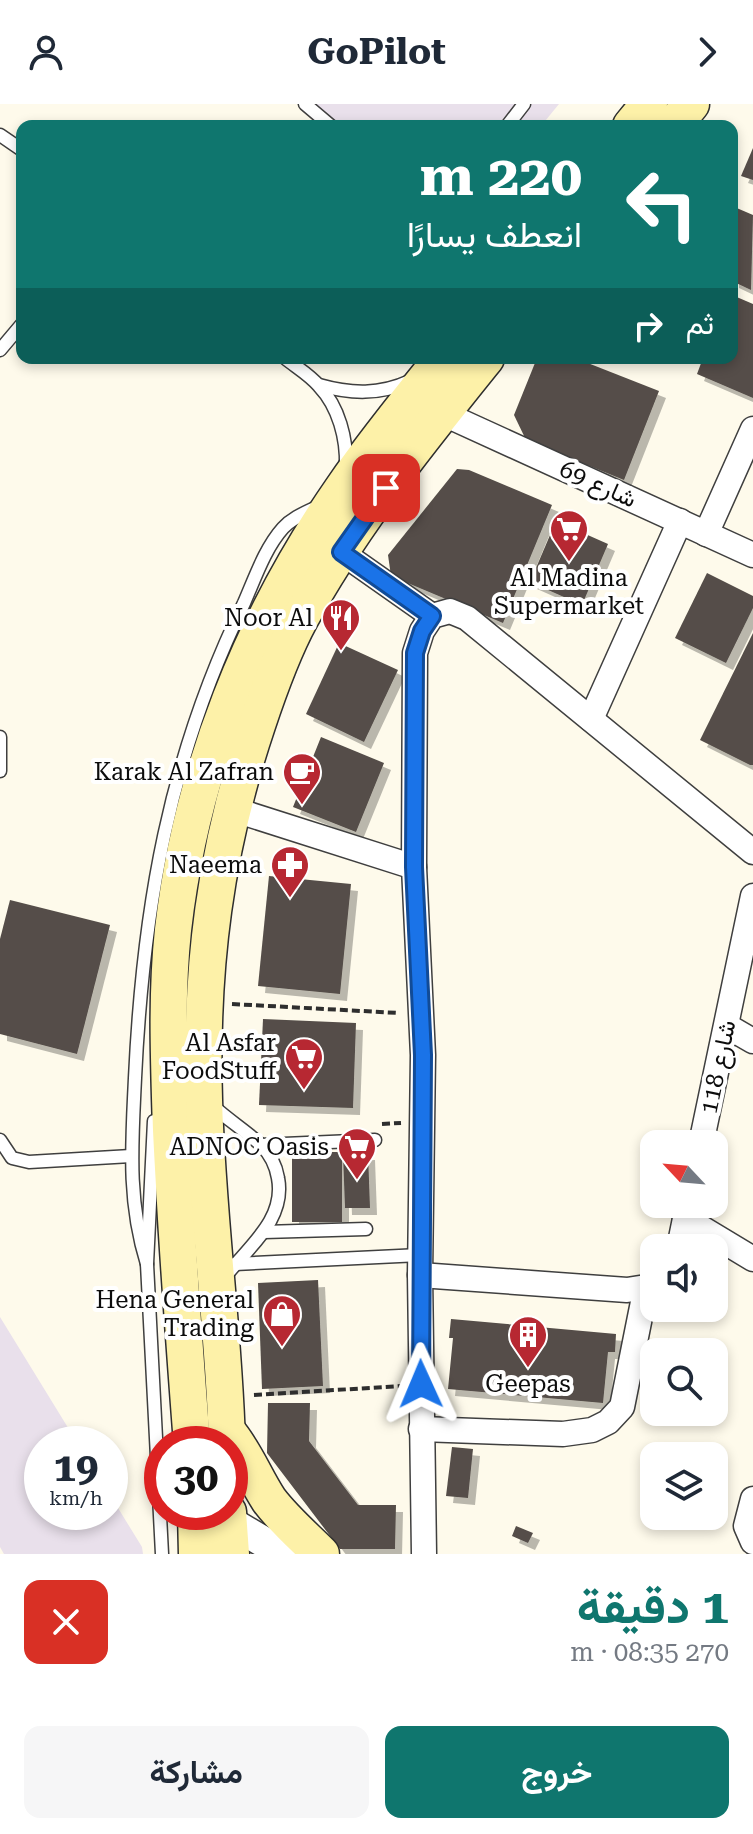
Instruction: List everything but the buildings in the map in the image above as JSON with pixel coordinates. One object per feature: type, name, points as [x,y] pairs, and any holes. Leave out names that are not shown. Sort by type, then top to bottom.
[{"type":"main road","points":[[636,120],[649,104]]},
{"type":"main road","points":[[678,120],[691,104]]},
{"type":"main road","points":[[191,1426],[174,1193],[169,1060],[173,932],[181,874],[197,804],[216,738],[242,669],[272,605],[340,492],[438,364]]},
{"type":"main road","points":[[321,1554],[269,1499],[226,1424],[225,1277],[204,1098],[208,938],[217,874],[232,809],[271,684],[300,619],[341,552],[481,364]]},
{"type":"street","name":"شارع 69","points":[[442,413],[753,555]]},
{"type":"street","points":[[706,534],[753,429]]},
{"type":"street","points":[[591,719],[680,521]]},
{"type":"street","points":[[341,552],[432,616]]},
{"type":"street","points":[[421,1551],[420,1265],[424,1123],[414,867],[415,653],[422,631],[432,616],[450,611],[467,618],[753,852]]},
{"type":"street","points":[[232,809],[414,867]]},
{"type":"street","name":"شارع 118","points":[[704,1130],[753,896]]},
{"type":"street","points":[[727,1026],[753,1041]]},
{"type":"street","points":[[697,1218],[753,1259]]},
{"type":"street","points":[[420,1265],[627,1290],[640,1287]]},
{"type":"street","points":[[421,1429],[563,1434],[592,1430],[608,1422],[622,1407],[641,1322]]},
{"type":"street","points":[[753,1499],[746,1526],[753,1542]]},
{"type":"street","points":[[207,1535],[284,1554]]},
{"type":"lane","points":[[305,104],[324,120]]},
{"type":"lane","points":[[512,120],[524,104]]},
{"type":"lane","points":[[0,350],[16,331]]},
{"type":"lane","points":[[207,1535],[135,1218],[131,1156],[138,1009],[146,929],[159,851],[178,774],[209,683],[233,624],[271,546],[285,526],[340,492],[347,465],[343,433],[331,403],[319,385],[293,364]]},
{"type":"lane","points":[[319,385],[350,392],[381,391],[420,377],[437,364]]},
{"type":"lane","points":[[0,737],[0,771]]},
{"type":"lane","points":[[147,1264],[154,1121],[169,1060]]},
{"type":"lane","points":[[204,1098],[261,1145],[276,1168],[277,1208],[264,1232],[225,1277]]},
{"type":"lane","points":[[0,1140],[12,1158],[29,1162],[131,1156]]},
{"type":"lane","points":[[261,1145],[375,1140]]},
{"type":"lane","points":[[264,1232],[366,1229]]},
{"type":"lane","points":[[225,1277],[420,1265]]},
{"type":"path","points":[[205,1002],[422,1015]]},
{"type":"path","points":[[226,1424],[421,1384]]},
{"type":"shaded area","points":[[302,104],[559,104],[546,120],[325,120]]},
{"type":"shaded area","points":[[0,1317],[67,1426],[24,1426],[24,1530],[128,1530],[128,1524],[143,1554],[4,1554],[0,1547]]},
{"type":"place","name":"Al Madina Supermarket","points":[[569,563]]},
{"type":"place","name":"Noor Al","points":[[341,652]]},
{"type":"place","name":"Karak Al Zafran","points":[[302,806]]},
{"type":"place","name":"Naeema","points":[[290,899]]},
{"type":"place","name":"Al Asfar FoodStuff","points":[[304,1091]]},
{"type":"place","name":"ADNOC Oasis","points":[[357,1181]]},
{"type":"place","name":"Hena General Trading","points":[[282,1348]]},
{"type":"place","name":"Geepas","points":[[528,1369]]},
{"type":"route","points":[[386,488],[341,552],[432,616],[422,631],[415,653],[414,867],[424,1123],[421,1384]]}]
